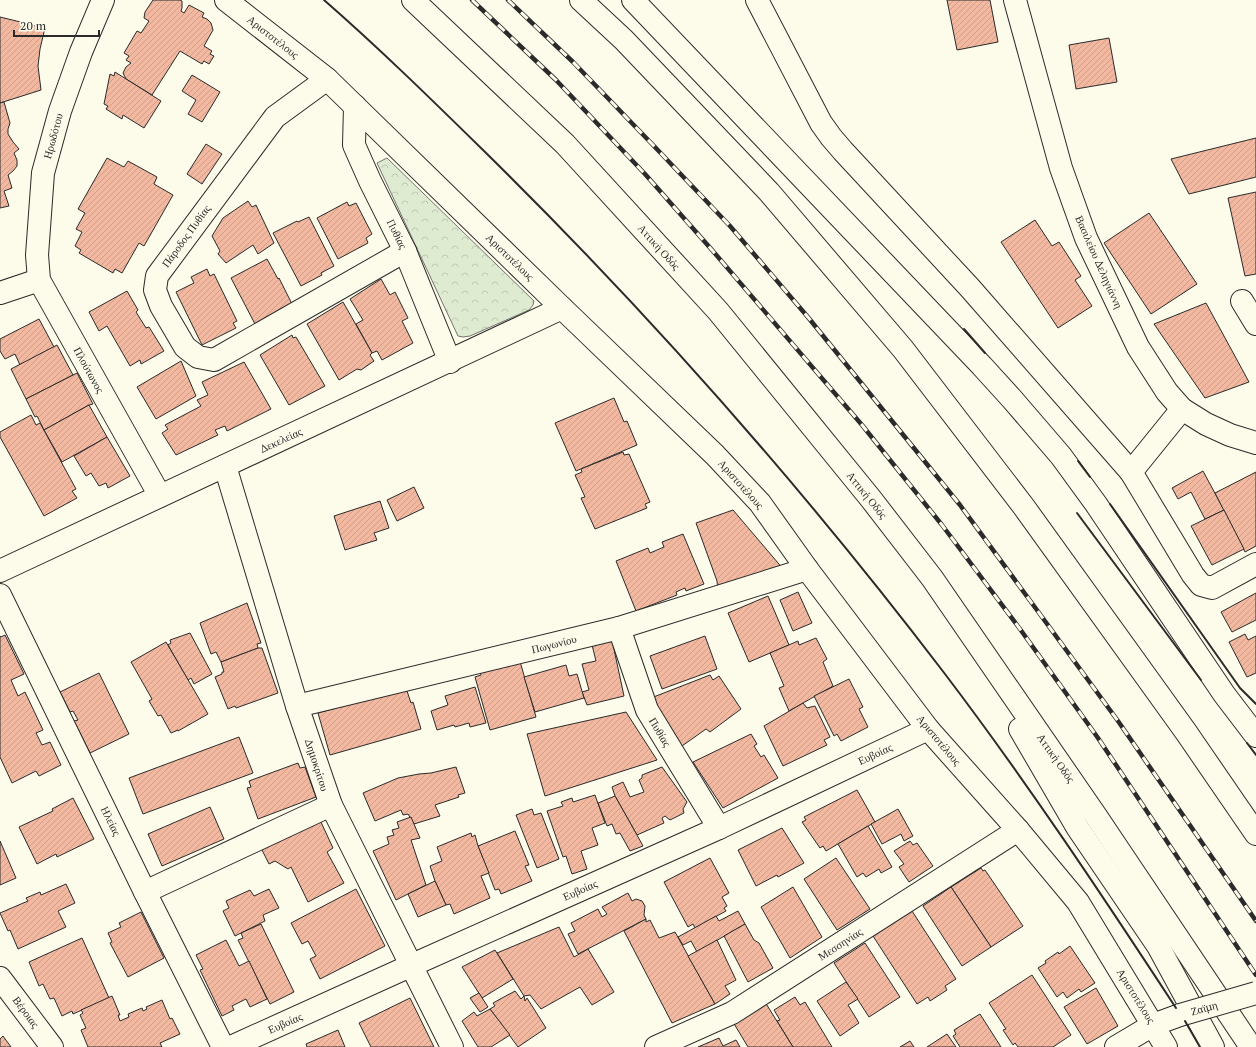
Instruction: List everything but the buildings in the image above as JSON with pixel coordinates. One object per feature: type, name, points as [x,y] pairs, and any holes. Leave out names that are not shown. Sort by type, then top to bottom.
[{"type":"main road","name":"Ηρωδότου","points":[[39,280],[37,255],[43,173],[60,110],[81,52],[103,0]]},
{"type":"main road","name":"Αριστοτέλους","points":[[226,0],[327,79],[715,455],[760,503],[807,569],[928,728],[1018,830],[1078,902],[1166,1047]]},
{"type":"main road","name":"Αττική Οδός","points":[[413,0],[565,144],[718,311],[871,499],[932,578],[1096,816],[1251,1047]]},
{"type":"main road","points":[[581,0],[624,40],[769,192],[903,349],[1024,508],[1186,732],[1256,834]]},
{"type":"main road","points":[[633,0],[1012,398],[1056,450],[1096,504],[1224,694],[1256,736]]},
{"type":"main road","points":[[757,0],[821,123],[831,137],[842,151],[970,288],[1131,472],[1193,575],[1201,585],[1212,588],[1256,564]]},
{"type":"main road","name":"Βασιλείου Δεληγιάννη","points":[[1015,0],[1061,168],[1086,238],[1138,347],[1168,392],[1182,409],[1206,424],[1230,435],[1256,443]]},
{"type":"main road","name":"Πάροδος Πυθίας","points":[[327,79],[275,117],[157,276],[155,290],[161,306],[185,348],[198,357],[214,360],[405,251]]},
{"type":"main road","name":"Πυθίας","points":[[355,106],[354,145],[405,251],[450,362]]},
{"type":"main road","points":[[0,292],[39,280]]},
{"type":"main road","name":"Πλούτωνος","points":[[39,280],[160,496]]},
{"type":"main road","points":[[1242,301],[1256,324]]},
{"type":"main road","name":"Δεκελείας","points":[[0,571],[450,362],[562,308]]},
{"type":"main road","points":[[1131,472],[1182,409]]},
{"type":"main road","name":"Δημοκρίτου","points":[[225,466],[297,706],[330,806],[452,1047]]},
{"type":"main road","name":"Πωγωνίου","points":[[297,706],[619,628],[807,569]]},
{"type":"main road","points":[[932,578],[1077,827],[1158,946],[1213,1047]]},
{"type":"main road","name":"Ηλείας","points":[[0,594],[145,892],[223,1047]]},
{"type":"main road","name":"Πυθίας","points":[[619,628],[647,710],[719,828]]},
{"type":"main road","name":"Ευβοίας","points":[[231,1047],[719,828],[928,728]]},
{"type":"main road","points":[[145,892],[330,806]]},
{"type":"main road","name":"Μεσσηνίας","points":[[656,1047],[732,1012],[1018,830]]},
{"type":"main road","name":"Βέροιας","points":[[0,978],[52,1047]]},
{"type":"main road","name":"Ζαϊμη","points":[[1116,1047],[1153,1025],[1180,1015],[1256,992]]},
{"type":"green space","points":[[387,158],[534,301],[529,310],[470,336],[458,336],[377,163]]},
{"type":"railway","points":[[472,0],[556,80],[645,174],[862,425],[942,525],[1020,629],[1098,738],[1256,975]]},
{"type":"railway","points":[[508,0],[573,62],[730,226],[807,316],[960,505],[1118,721],[1256,921]]},
{"type":"wall","points":[[324,0],[424,93],[545,212],[665,339],[781,470],[892,605],[945,674],[1064,839],[1176,1008]]},
{"type":"wall","points":[[964,329],[985,353]]},
{"type":"wall","points":[[1078,461],[1090,477]]},
{"type":"wall","points":[[1110,504],[1240,688],[1256,704]]},
{"type":"wall","points":[[1077,513],[1201,680]]},
{"type":"wall","points":[[1247,743],[1256,755]]},
{"type":"wall","points":[[1185,1021],[1200,1047]]}]
